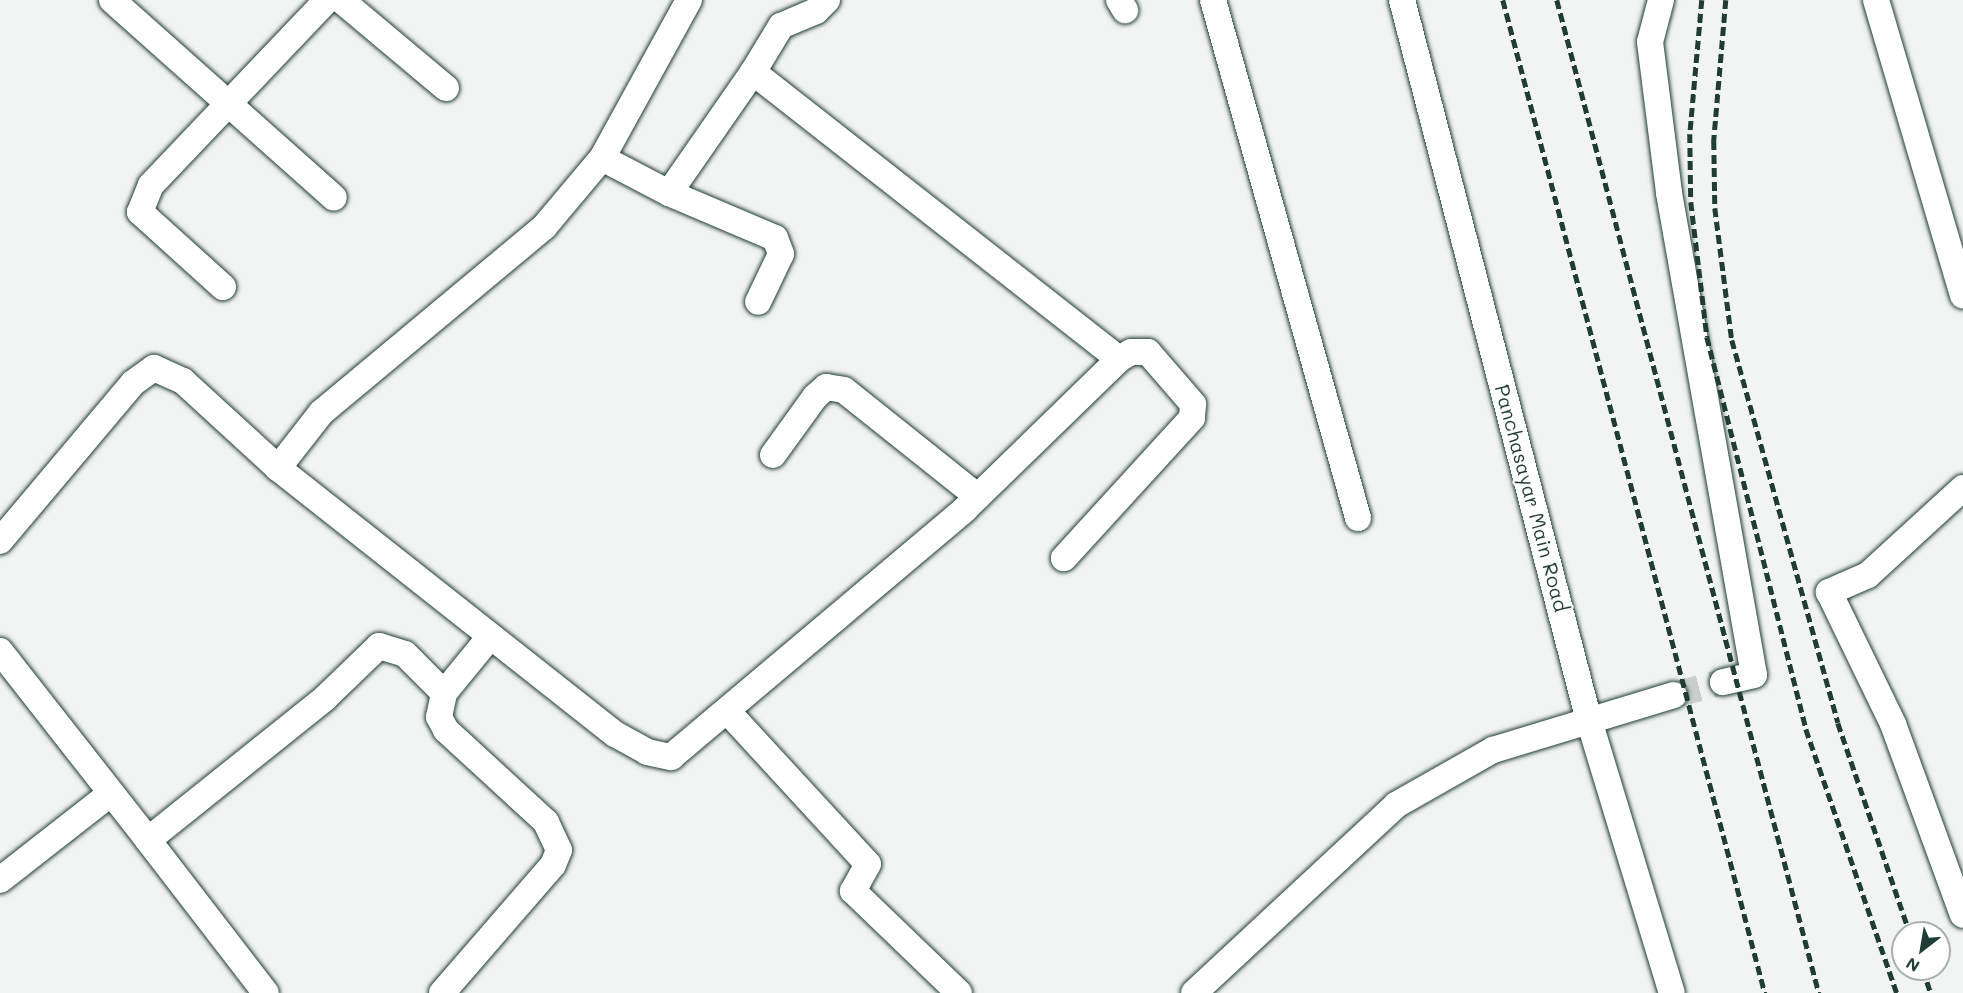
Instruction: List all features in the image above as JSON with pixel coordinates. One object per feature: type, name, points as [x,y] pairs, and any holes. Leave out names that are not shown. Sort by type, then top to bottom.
[{"type":"street","points":[[112,0],[229,100],[334,198]]},
{"type":"street","points":[[223,287],[140,212],[151,185],[229,100],[327,0]]},
{"type":"street","points":[[341,0],[446,88]]},
{"type":"street","points":[[278,468],[321,413],[535,234],[602,158],[689,0]]},
{"type":"street","points":[[669,193],[753,72],[781,26],[816,11],[827,0]]},
{"type":"street","points":[[1213,0],[1358,518]]},
{"type":"street","name":"Panchasayar Main Road","points":[[1402,0],[1588,717],[1672,993]]},
{"type":"street","points":[[1661,0],[1650,42],[1669,193],[1754,675],[1723,682]]},
{"type":"street","points":[[1876,0],[1963,296]]},
{"type":"street","points":[[753,72],[1119,359]]},
{"type":"street","points":[[602,158],[669,193],[775,238],[781,254],[758,302]]},
{"type":"street","points":[[0,542],[133,383],[154,368],[183,381],[278,468],[489,638],[647,752],[671,757],[729,713],[978,497],[1119,359],[1131,352],[1148,352],[1193,404],[1192,418],[1064,558]]},
{"type":"street","points":[[772,455],[814,397],[826,387],[844,390],[978,497]]},
{"type":"street","points":[[1963,488],[1868,575],[1829,592],[1893,724],[1963,915]]},
{"type":"street","points":[[442,993],[553,865],[558,850],[546,822],[446,730],[439,706],[444,693],[489,638]]},
{"type":"street","points":[[148,840],[325,698],[379,646],[405,654],[444,693]]},
{"type":"street","points":[[0,651],[267,993]]},
{"type":"street","points":[[1194,993],[1396,805],[1493,750],[1588,717],[1674,695]]},
{"type":"street","points":[[729,713],[868,864],[853,891],[959,993]]},
{"type":"street","points":[[0,879],[110,794]]},
{"type":"tunnel","points":[[1674,695],[1723,682]]},
{"type":"railway","points":[[1503,0],[1765,993]]},
{"type":"railway","points":[[1557,0],[1819,993]]},
{"type":"railway","points":[[1702,0],[1690,134],[1691,202],[1707,337],[1806,729],[1897,993]]},
{"type":"railway","points":[[1726,0],[1714,141],[1715,208],[1732,340],[1838,723],[1906,921]]},
{"type":"railway","points":[[1927,981],[1931,993]]}]
